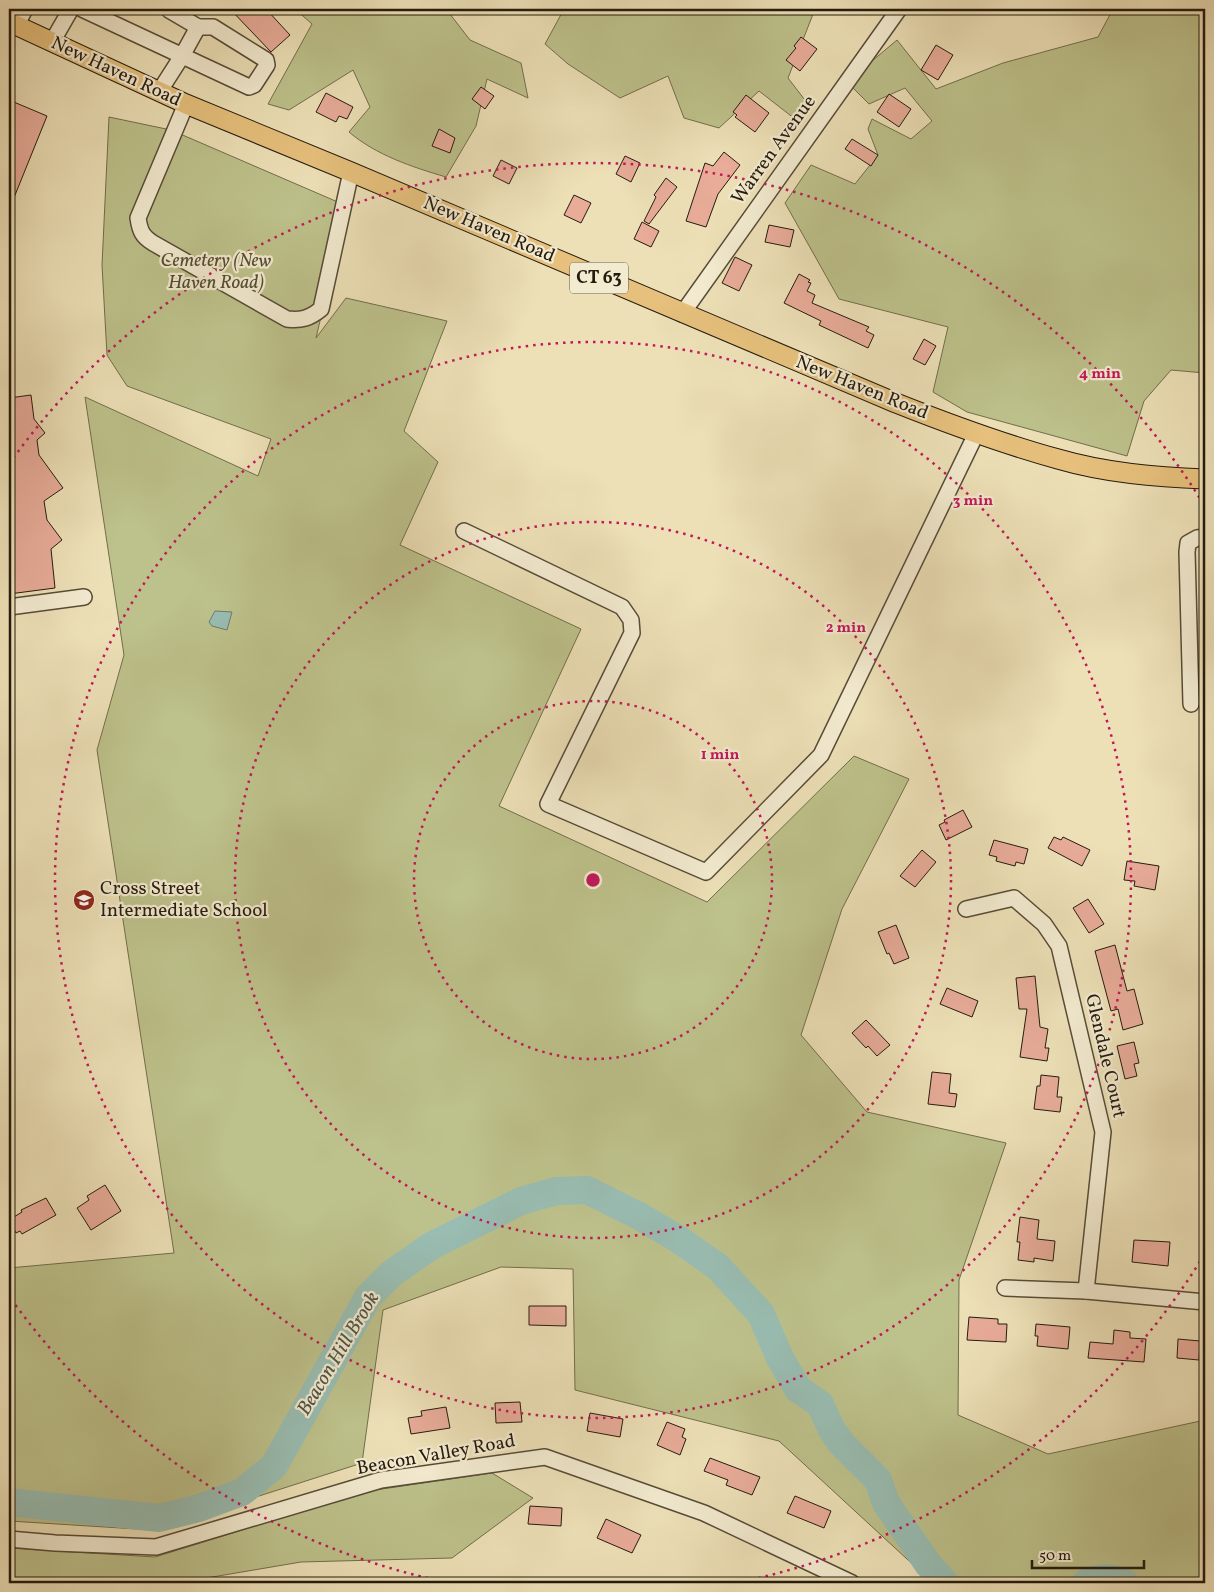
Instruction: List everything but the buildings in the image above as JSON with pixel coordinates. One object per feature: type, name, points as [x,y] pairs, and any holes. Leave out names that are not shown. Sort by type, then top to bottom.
[{"type":"main road","name":"New Haven Road","points":[[12,24],[186,104],[351,172],[682,314],[896,403],[976,434],[1060,460],[1138,475],[1205,480]]},
{"type":"street","points":[[12,24],[25,9]]},
{"type":"street","points":[[52,42],[71,9]]},
{"type":"street","points":[[82,9],[250,87],[254,86],[267,65],[266,60],[213,27],[198,27],[168,9]]},
{"type":"street","name":"Warren Avenue","points":[[682,314],[899,9]]},
{"type":"street","points":[[159,92],[198,27]]},
{"type":"street","points":[[186,104],[138,218],[140,231],[144,238],[287,319],[303,320],[313,316],[321,309],[351,172]]},
{"type":"street","points":[[464,530],[622,607],[631,620],[632,633],[548,804],[706,872],[821,755],[976,434]]},
{"type":"street","points":[[1191,704],[1187,552],[1188,543],[1197,538],[1205,537]]},
{"type":"street","points":[[9,607],[84,597]]},
{"type":"street","name":"Glendale Court","points":[[966,909],[1014,898],[1044,924],[1059,946],[1103,1132],[1086,1291]]},
{"type":"street","points":[[1005,1288],[1086,1291],[1205,1302]]},
{"type":"street","name":"Beacon Valley Road","points":[[9,1540],[156,1547],[381,1480],[545,1457],[704,1514],[852,1583]]},
{"type":"green space","points":[[295,9],[446,9],[470,40],[521,63],[528,98],[487,79],[476,126],[446,177],[407,164],[383,154],[349,132],[370,107],[353,70],[289,110],[268,104],[312,24]]},
{"type":"green space","points":[[564,9],[815,9],[788,78],[808,104],[795,119],[759,91],[719,128],[684,118],[668,76],[620,98],[568,64],[545,44]]},
{"type":"green space","points":[[1113,9],[1205,9],[1205,373],[1171,370],[1144,401],[1127,456],[967,412],[933,392],[948,327],[839,299],[785,203],[811,165],[855,184],[878,155],[868,129],[872,119],[911,139],[932,121],[905,88],[869,104],[847,82],[897,40],[936,89],[1003,63],[1098,37]]},
{"type":"green space","name":"Cemetery (New Haven Road)","points":[[109,117],[171,130],[347,206],[316,338],[346,298],[447,321],[404,431],[438,462],[400,545],[581,629],[499,806],[707,902],[854,756],[909,779],[842,909],[801,1035],[867,1112],[1006,1143],[959,1280],[958,1415],[1048,1454],[1205,1420],[1205,1583],[933,1583],[779,1441],[575,1390],[573,1269],[501,1267],[383,1310],[362,1463],[153,1530],[9,1521],[9,1268],[174,1253],[97,750],[124,655],[85,397],[258,476],[271,439],[127,386],[107,355],[102,265]]},
{"type":"green space","points":[[492,1473],[533,1498],[452,1558],[301,1562],[177,1583],[9,1583],[9,1548],[155,1557],[368,1491]]},
{"type":"water","points":[[215,611],[232,612],[227,630],[212,626],[209,622]]},
{"type":"waterway","name":"Beacon Hill Brook","points":[[9,1502],[159,1518],[199,1508],[242,1492],[274,1466],[368,1297],[391,1274],[431,1246],[521,1201],[556,1191],[587,1190],[641,1217],[678,1239],[718,1267],[761,1314],[780,1358],[798,1389],[820,1404],[832,1430],[842,1444],[878,1480],[886,1503],[928,1564],[945,1583]]},
{"type":"waterway","name":"Beacon Hill Brook","points":[[1086,1583],[1106,1578],[1125,1583]]},
{"type":"place","name":"Cross Street Intermediate School","points":[[84,900]]}]
